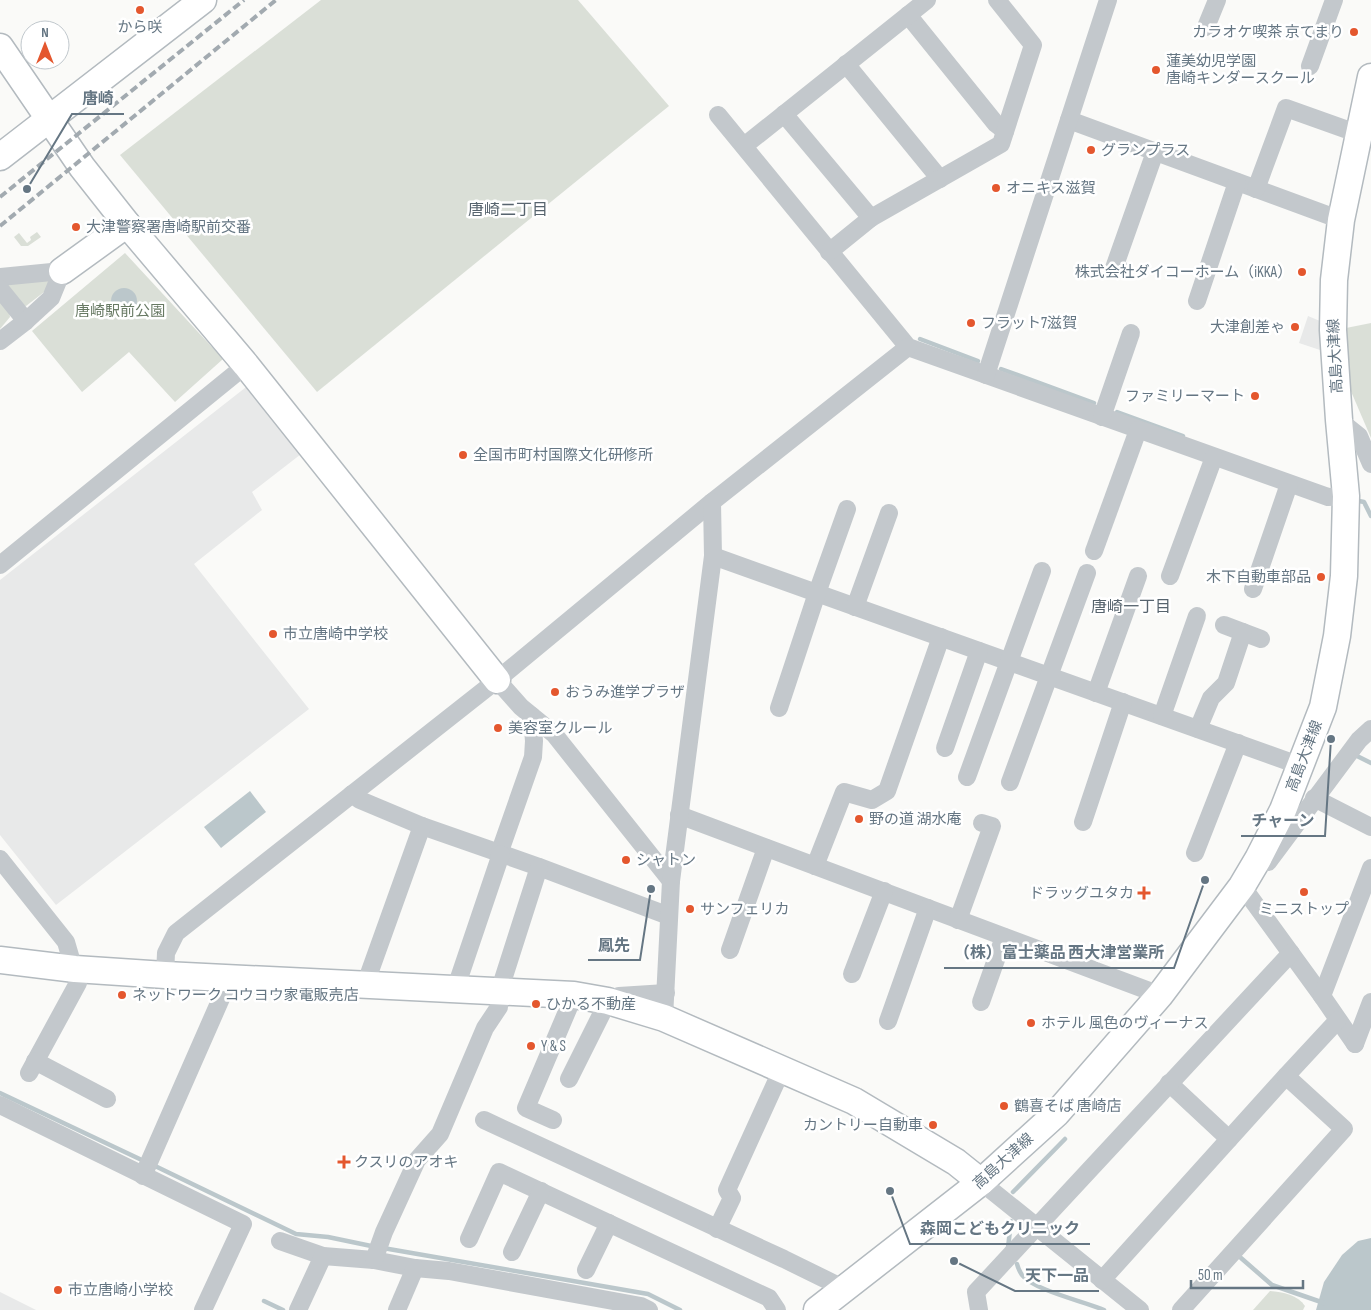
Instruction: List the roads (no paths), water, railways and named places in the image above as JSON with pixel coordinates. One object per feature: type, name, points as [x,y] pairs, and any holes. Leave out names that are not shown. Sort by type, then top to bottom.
[{"type":"street","points":[[0,157],[203,0]]},
{"type":"street","points":[[744,146],[927,0]]},
{"type":"street","points":[[829,252],[870,218],[1001,144],[1033,45],[997,0]]},
{"type":"street","points":[[986,375],[1108,0]]},
{"type":"street","points":[[1206,26],[1217,0]]},
{"type":"street","points":[[1310,66],[1334,0]]},
{"type":"street","points":[[908,15],[996,124],[1005,132]]},
{"type":"street","points":[[0,47],[82,167],[127,224],[246,365],[497,680],[521,707],[554,734],[671,881]]},
{"type":"street","points":[[846,64],[940,179]]},
{"type":"street","name":"高島大津線","points":[[817,1310],[981,1182],[1057,1113],[1160,995],[1242,886],[1283,810],[1323,706],[1337,636],[1344,576],[1346,496],[1333,330],[1334,280],[1341,220],[1371,77]]},
{"type":"street","points":[[1256,189],[1286,108],[1359,134]]},
{"type":"street","points":[[784,114],[870,218]]},
{"type":"street","points":[[718,115],[908,347],[1289,484],[1328,497],[1346,496]]},
{"type":"street","points":[[1069,120],[1341,220]]},
{"type":"street","points":[[1121,270],[1114,268],[1155,152]]},
{"type":"street","points":[[1197,300],[1237,182]]},
{"type":"street","points":[[0,276],[62,271],[127,224]]},
{"type":"street","points":[[0,341],[51,298],[62,271]]},
{"type":"street","points":[[0,289],[26,321]]},
{"type":"street","points":[[1102,417],[1131,333]]},
{"type":"street","points":[[165,975],[166,953],[176,933],[497,680],[712,502],[908,347]]},
{"type":"street","points":[[0,566],[246,365]]},
{"type":"street","points":[[1339,420],[1359,436],[1371,464]]},
{"type":"street","points":[[1094,551],[1138,430]]},
{"type":"street","points":[[1170,576],[1214,457]]},
{"type":"street","points":[[1253,589],[1289,484]]},
{"type":"street","points":[[665,1006],[671,881],[713,556],[712,502]]},
{"type":"street","points":[[779,708],[847,509]]},
{"type":"street","points":[[855,607],[889,513]]},
{"type":"street","points":[[713,556],[1301,766]]},
{"type":"street","points":[[968,777],[1042,571]]},
{"type":"street","points":[[1010,782],[1087,573]]},
{"type":"street","points":[[1096,693],[1138,576]]},
{"type":"street","points":[[1162,716],[1197,616]]},
{"type":"street","points":[[1224,625],[1261,639]]},
{"type":"street","points":[[1198,729],[1211,698],[1226,683],[1243,632]]},
{"type":"street","points":[[815,866],[844,792],[872,800],[887,791],[941,637]]},
{"type":"street","points":[[944,748],[979,651]]},
{"type":"street","points":[[1083,822],[1123,702]]},
{"type":"street","points":[[455,990],[533,757],[532,716]]},
{"type":"street","points":[[1258,859],[1268,862],[1314,798],[1359,740],[1371,729]]},
{"type":"street","points":[[1196,853],[1238,743]]},
{"type":"street","points":[[352,794],[360,800],[422,826],[539,867],[669,916]]},
{"type":"street","points":[[1314,798],[1371,827]]},
{"type":"street","points":[[679,815],[1160,995]]},
{"type":"street","points":[[958,920],[992,826],[982,823]]},
{"type":"street","points":[[365,985],[422,826]]},
{"type":"street","points":[[730,950],[766,848]]},
{"type":"street","points":[[0,859],[66,942],[78,983],[32,1067],[108,1099]]},
{"type":"street","points":[[374,1258],[417,1160],[440,1134],[485,1028],[499,1007],[499,992],[539,867]]},
{"type":"street","points":[[1322,996],[1371,868]]},
{"type":"street","points":[[1242,886],[1355,1044],[1371,1002]]},
{"type":"street","points":[[852,974],[884,891]]},
{"type":"street","points":[[888,1021],[928,908]]},
{"type":"street","points":[[981,1002],[1004,937]]},
{"type":"street","points":[[979,1310],[976,1292],[1291,953]]},
{"type":"street","points":[[0,960],[74,969],[165,975],[574,995],[608,1001],[665,1006],[782,1068],[854,1101],[956,1162],[1140,1310]]},
{"type":"street","points":[[144,1175],[230,978]]},
{"type":"street","points":[[553,1120],[526,1108],[574,995]]},
{"type":"street","points":[[568,1080],[608,1001]]},
{"type":"street","points":[[1102,1280],[1338,1020]]},
{"type":"street","points":[[717,1229],[732,1198],[727,1190],[782,1068]]},
{"type":"street","points":[[1181,1310],[1344,1129],[1286,1076]]},
{"type":"street","points":[[1170,1084],[1229,1139]]},
{"type":"street","points":[[0,1105],[243,1224],[203,1310]]},
{"type":"street","points":[[484,1120],[717,1229],[784,1258],[845,1289]]},
{"type":"street","points":[[469,1239],[499,1172],[769,1298],[777,1310]]},
{"type":"street","points":[[512,1252],[541,1191]]},
{"type":"street","points":[[586,1270],[609,1223]]},
{"type":"street","points":[[280,1241],[323,1256],[374,1258],[415,1268],[449,1271],[641,1306],[649,1310]]},
{"type":"street","points":[[298,1310],[323,1256]]},
{"type":"street","points":[[397,1310],[415,1268]]},
{"type":"waterway","points":[[920,339],[978,361]]},
{"type":"waterway","points":[[1001,369],[1094,403]]},
{"type":"waterway","points":[[1117,412],[1183,436]]},
{"type":"waterway","points":[[1359,501],[1364,502],[1371,516]]},
{"type":"waterway","points":[[1355,755],[1371,763]]},
{"type":"waterway","points":[[0,1093],[146,1162]]},
{"type":"waterway","points":[[1013,1192],[1065,1139]]},
{"type":"waterway","points":[[153,1165],[296,1234],[328,1237],[376,1247]]},
{"type":"waterway","points":[[1008,1248],[1011,1221]]},
{"type":"waterway","points":[[383,1248],[648,1294],[680,1310]]},
{"type":"waterway","points":[[1241,1258],[1272,1285],[1324,1303]]},
{"type":"waterway","points":[[1017,1264],[1022,1275],[1037,1286],[1104,1310]]},
{"type":"waterway","points":[[264,1301],[283,1310]]},
{"type":"railway","points":[[0,197],[244,0]]},
{"type":"railway","points":[[0,226],[276,0]]},
{"type":"place","name":"から咲","points":[[140,10]]},
{"type":"place","name":"カラオケ喫茶 京てまり","points":[[1354,32]]},
{"type":"place","name":"蓮美幼児学園 唐崎キンダースクール","points":[[1156,70]]},
{"type":"place","name":"グランプラス","points":[[1091,150]]},
{"type":"place","name":"オニキス滋賀","points":[[996,188]]},
{"type":"place","name":"唐崎","points":[[27,189]]},
{"type":"place","name":"大津警察署唐崎駅前交番","points":[[76,227]]},
{"type":"place","name":"株式会社ダイコーホーム（iKKA）","points":[[1302,272]]},
{"type":"place","name":"フラット7滋賀","points":[[971,323]]},
{"type":"place","name":"大津創差ゃ","points":[[1295,327]]},
{"type":"place","name":"ファミリーマート","points":[[1255,396]]},
{"type":"place","name":"全国市町村国際文化研修所","points":[[463,455]]},
{"type":"place","name":"木下自動車部品","points":[[1321,577]]},
{"type":"place","name":"市立唐崎中学校","points":[[273,634]]},
{"type":"place","name":"おうみ進学プラザ","points":[[555,692]]},
{"type":"place","name":"美容室クルール","points":[[498,728]]},
{"type":"place","name":"チャーン","points":[[1331,739]]},
{"type":"place","name":"野の道 湖水庵","points":[[859,819]]},
{"type":"place","name":"シャトン","points":[[626,860]]},
{"type":"place","name":"（株）富士薬品 西大津営業所","points":[[1205,880]]},
{"type":"place","name":"鳳先","points":[[651,889]]},
{"type":"place","name":"ミニストップ","points":[[1304,892]]},
{"type":"place","name":"ドラッグユタカ","points":[[1144,893]]},
{"type":"place","name":"サンフェリカ","points":[[690,909]]},
{"type":"place","name":"ネットワーク コウヨウ家電販売店","points":[[122,995]]},
{"type":"place","name":"ひかる不動産","points":[[536,1004]]},
{"type":"place","name":"ホテル 風色のヴィーナス","points":[[1031,1023]]},
{"type":"place","name":"Y & S","points":[[531,1046]]},
{"type":"place","name":"鶴喜そば 唐崎店","points":[[1004,1106]]},
{"type":"place","name":"カントリー自動車","points":[[933,1125]]},
{"type":"place","name":"クスリのアオキ","points":[[344,1162]]},
{"type":"place","name":"森岡こどもクリニック","points":[[890,1191]]},
{"type":"place","name":"天下一品","points":[[954,1261]]},
{"type":"place","name":"市立唐崎小学校","points":[[58,1290]]},
{"type":"district","name":"唐崎二丁目","points":[[508,209]]},
{"type":"district","name":"唐崎一丁目","points":[[1131,606]]},
{"type":"park label","name":"唐崎駅前公園","points":[[120,311]]}]
